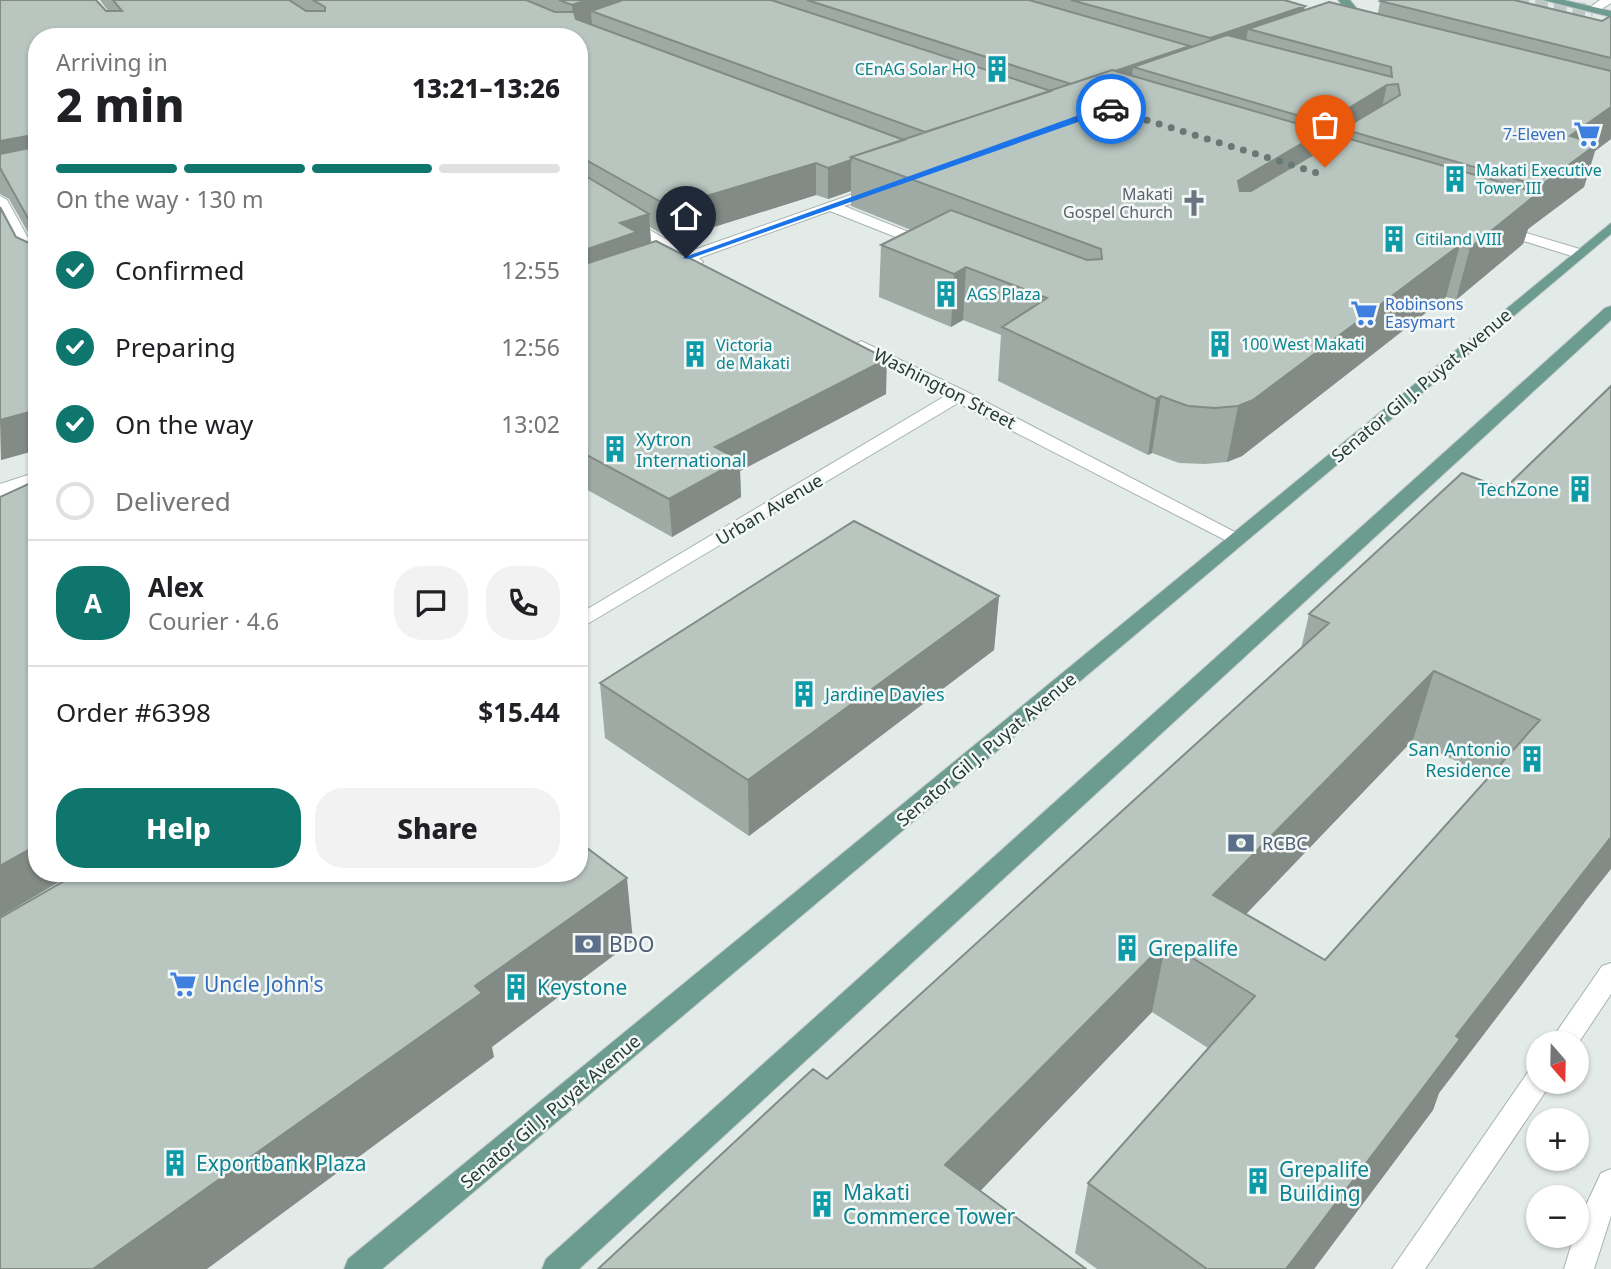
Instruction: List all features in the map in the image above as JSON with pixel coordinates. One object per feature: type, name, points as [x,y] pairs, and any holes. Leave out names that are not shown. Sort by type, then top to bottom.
[{"type":"main road","points":[[1344,0],[1352,10],[1345,25]]},
{"type":"main road","points":[[1549,0],[1611,14]]},
{"type":"main road","name":"Senator Gil J. Puyat Avenue","points":[[359,1269],[1611,227]]},
{"type":"main road","points":[[557,1269],[1611,312]]},
{"type":"street","points":[[1593,10],[1608,0]]},
{"type":"street","points":[[1333,29],[1364,18]]},
{"type":"street","points":[[647,271],[891,184]]},
{"type":"street","points":[[588,198],[707,268]]},
{"type":"street","points":[[0,200],[28,252]]},
{"type":"street","points":[[830,206],[935,247]]},
{"type":"street","points":[[1487,225],[1578,253]]},
{"type":"street","name":"Washington Street","points":[[848,339],[1238,539]]},
{"type":"street","name":"Urban Avenue","points":[[588,618],[959,395]]},
{"type":"street","points":[[0,490],[28,481]]},
{"type":"street","points":[[1571,1031],[1611,973]]},
{"type":"street","points":[[1407,1269],[1528,1094]]},
{"type":"street","points":[[1579,1269],[1594,1220],[1611,1182]]},
{"type":"building","points":[[0,0],[96,0],[106,11],[122,11],[113,0],[289,0],[306,11],[325,11],[325,7],[313,0],[526,0],[555,12],[574,12],[576,19],[904,140],[851,157],[851,160],[828,168],[816,163],[670,207],[588,161],[588,28],[28,28],[28,137],[0,141]]},
{"type":"building","points":[[559,0],[586,0],[572,5]]},
{"type":"building","points":[[623,0],[771,0],[1051,91],[925,132],[591,11]]},
{"type":"building","points":[[807,0],[1029,0],[1190,46],[1071,84]]},
{"type":"building","points":[[1071,0],[1284,0],[1305,6],[1210,38]]},
{"type":"building","points":[[1514,0],[1602,21],[1611,17],[1611,58],[1380,1]]},
{"type":"building","points":[[1329,2],[1611,71],[1611,107],[1570,136],[1597,144],[1540,186],[1343,129],[1400,95],[1398,84],[1387,85],[1324,123],[1133,67],[1227,35],[1392,77],[1391,67],[1248,29]]},
{"type":"building","points":[[1112,70],[1323,131],[1238,181],[1240,191],[1251,191],[1343,137],[1538,193],[1470,248],[1460,245],[1253,400],[1238,406],[1215,408],[1188,406],[1161,396],[1156,399],[1002,327],[1047,298],[966,267],[954,274],[881,245],[951,210],[1087,260],[1102,259],[1101,249],[851,157]]},
{"type":"building","points":[[28,148],[28,218],[0,168],[0,154]]},
{"type":"building","points":[[588,177],[649,214],[620,223],[637,232],[588,249]]},
{"type":"building","points":[[0,207],[16,237],[28,243],[28,412],[0,420]]},
{"type":"building","name":"Victoria de Makati","points":[[656,241],[887,359],[715,447],[740,460],[669,499],[588,456],[588,263]]},
{"type":"building","points":[[1611,386],[1611,837],[1456,1036],[1460,1039],[1286,1269],[1207,1269],[1088,1183],[1255,996],[1166,942],[945,1165],[1086,1269],[598,1269],[813,1069],[827,1079],[1329,623],[1309,614],[1462,473],[1504,489]],"holes":[[[1434,671],[1540,720],[1325,960],[1213,895]]]},
{"type":"building","points":[[28,484],[28,850],[0,866],[0,497]]},
{"type":"building","points":[[854,521],[999,596],[748,780],[600,683]]},
{"type":"building","name":"Exportbank Plaza","points":[[588,849],[627,878],[475,986],[482,993],[93,1269],[0,1269],[0,918],[62,882],[588,882]]},
{"type":"tunnel","points":[[1497,2],[1593,10]]},
{"type":"way so far","points":[[1111,109],[1317,173],[1325,167]]},
{"type":"place","name":"CEnAG Solar HQ","points":[[997,69]]},
{"type":"place","name":"7-Eleven","points":[[1587,134]]},
{"type":"place","name":"Makati Executive Tower III","points":[[1455,179]]},
{"type":"place","name":"Makati Gospel Church","points":[[1194,203]]},
{"type":"place","name":"Citiland VIII","points":[[1394,239]]},
{"type":"place","name":"AGS Plaza","points":[[946,294]]},
{"type":"place","name":"Robinsons Easymart","points":[[1364,313]]},
{"type":"place","name":"100 West Makati","points":[[1220,344]]},
{"type":"place","name":"Victoria de Makati","points":[[695,354]]},
{"type":"place","name":"Xytron International","points":[[615,449]]},
{"type":"place","name":"TechZone","points":[[1580,489]]},
{"type":"place","name":"Jardine Davies","points":[[804,694]]},
{"type":"place","name":"San Antonio Residence","points":[[1532,759]]},
{"type":"place","name":"RCBC","points":[[1241,843]]},
{"type":"place","name":"BDO","points":[[588,944]]},
{"type":"place","name":"Grepalife","points":[[1127,948]]},
{"type":"place","name":"Uncle John's","points":[[183,984]]},
{"type":"place","name":"Keystone","points":[[516,987]]},
{"type":"place","name":"Exportbank Plaza","points":[[175,1163]]},
{"type":"place","name":"Grepalife Building","points":[[1258,1181]]},
{"type":"place","name":"Makati Commerce Tower","points":[[822,1204]]},
{"type":"route","points":[[686,258],[1106,108],[1111,109]]}]
